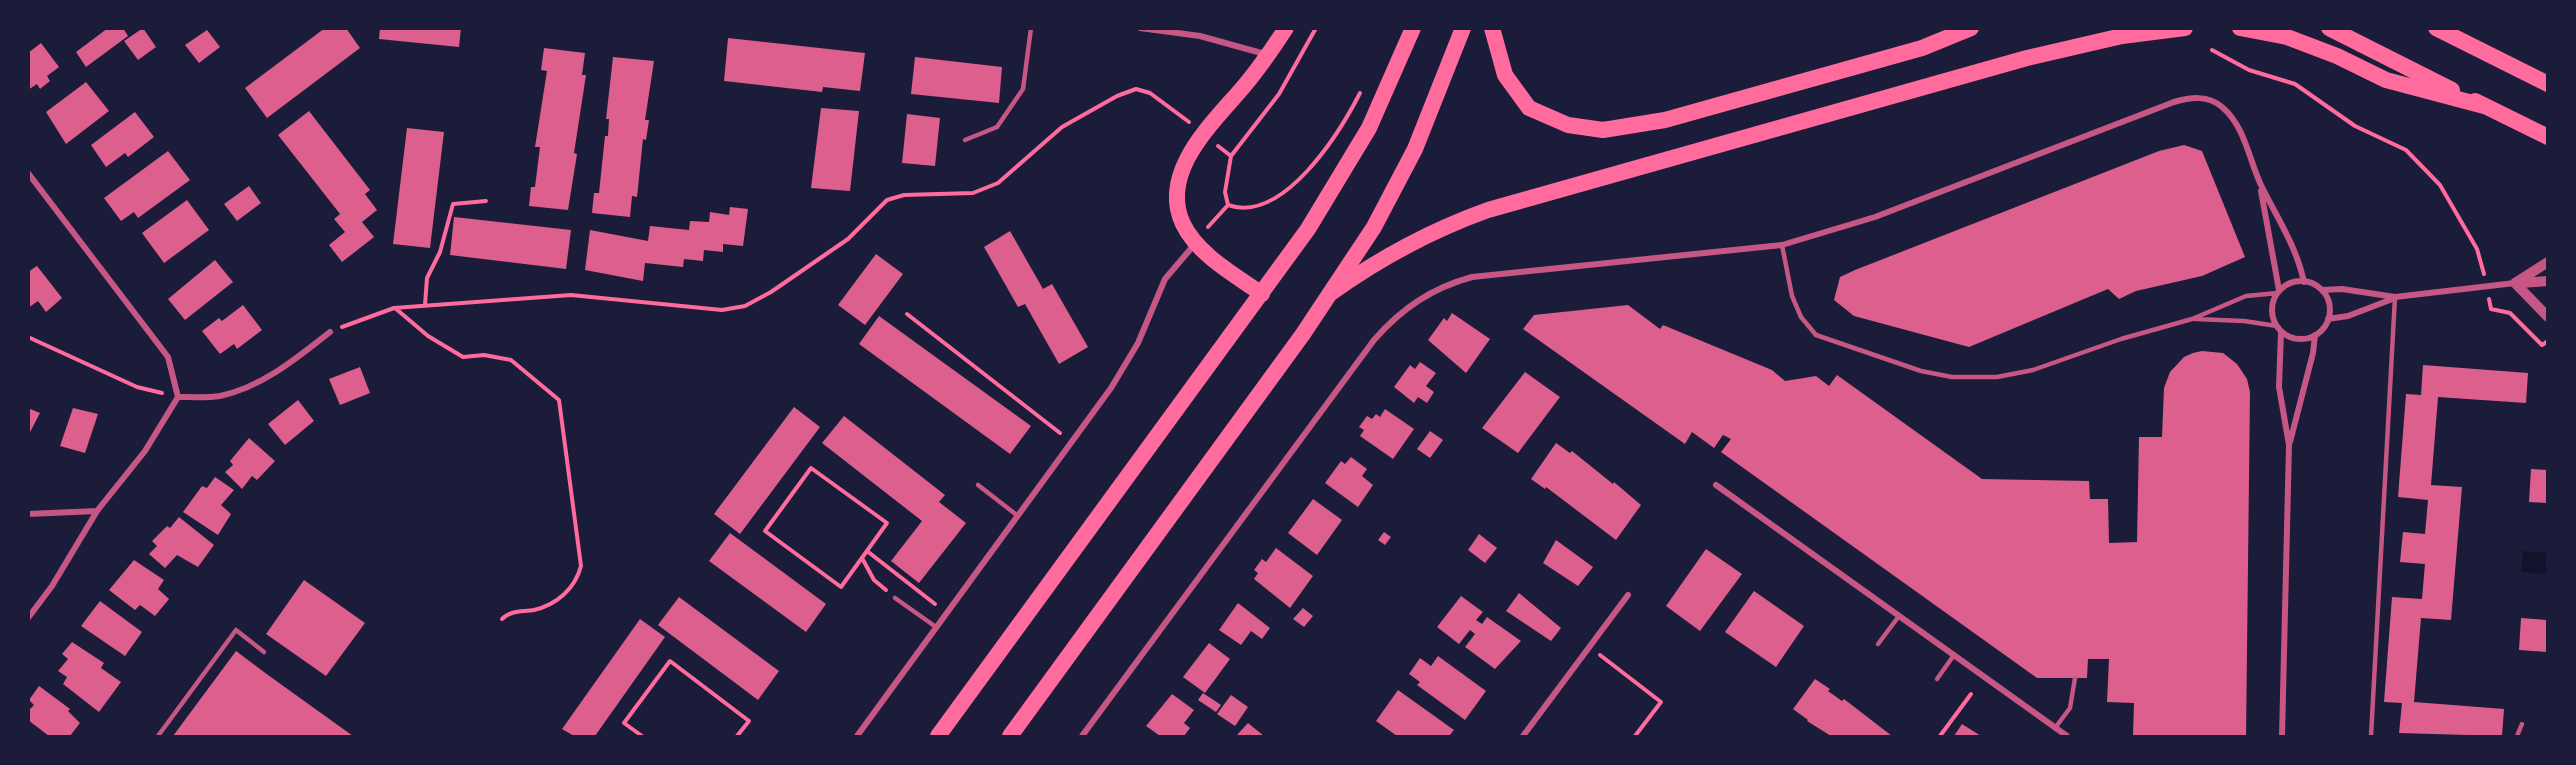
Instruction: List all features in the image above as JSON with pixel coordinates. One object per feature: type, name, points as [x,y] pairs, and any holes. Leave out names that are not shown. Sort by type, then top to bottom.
[{"type":"highway","points":[[1262,294],[1218,262],[1196,242],[1184,224],[1178,200],[1179,185],[1188,158],[1203,134],[1268,55],[1286,28]]},
{"type":"highway","points":[[938,736],[1262,294],[1331,193],[1388,91],[1413,28]]},
{"type":"highway","points":[[1010,736],[1332,293],[1374,228],[1415,149],[1463,28]]},
{"type":"highway","points":[[1492,28],[1505,75],[1529,108],[1568,125],[1603,130],[1665,120],[1922,48],[1971,28]]},
{"type":"highway","points":[[1332,293],[1385,258],[1436,231],[1488,210],[2027,58],[2133,34],[2186,28]]},
{"type":"highway","points":[[2240,28],[2287,37],[2337,56],[2386,80],[2484,106]]},
{"type":"highway","points":[[2330,28],[2547,137]]},
{"type":"highway","points":[[2436,28],[2547,84]]},
{"type":"street","points":[[1140,28],[1200,36],[1268,55]]},
{"type":"street","points":[[1082,736],[1374,340],[1397,315],[1445,286],[1472,277],[1782,244],[1864,221],[2184,99],[2206,99],[2228,113],[2243,138],[2260,184],[2296,250],[2304,282]]},
{"type":"street","points":[[28,173],[168,357],[178,397],[145,451],[97,511],[52,586],[28,618]]},
{"type":"street","points":[[2260,184],[2279,291]]},
{"type":"street","points":[[856,736],[1112,388],[1138,343],[1165,279],[1196,242]]},
{"type":"street","points":[[2515,283],[2527,278],[2547,262]]},
{"type":"street","points":[[2282,736],[2289,445],[2279,387],[2279,329],[2272,309],[2279,291],[2286,285],[2304,282],[2322,290],[2342,289],[2395,297],[2547,281]]},
{"type":"street","points":[[2515,283],[2547,317]]},
{"type":"street","points":[[2289,445],[2313,353],[2315,335],[2328,319],[2329,304],[2322,290]]},
{"type":"street","points":[[2328,319],[2348,316],[2395,297]]},
{"type":"street","points":[[2279,329],[2301,339],[2315,335]]},
{"type":"street","points":[[178,397],[219,396],[249,386],[285,367],[330,332]]},
{"type":"street","points":[[1716,485],[2063,735]]},
{"type":"street","points":[[28,514],[97,511]]},
{"type":"street","points":[[1523,736],[1628,595]]},
{"type":"lane","points":[[965,140],[998,127],[1023,88],[1031,28]]},
{"type":"lane","points":[[1782,244],[1792,296],[1810,330],[1822,338],[1937,375],[1968,378],[2015,374],[2049,365],[2145,332],[2192,319],[2246,296],[2279,291]]},
{"type":"lane","points":[[2371,736],[2395,297]]},
{"type":"lane","points":[[2192,319],[2244,321],[2279,329]]},
{"type":"lane","points":[[978,485],[1018,516]]},
{"type":"lane","points":[[895,598],[936,627]]},
{"type":"lane","points":[[1878,644],[1899,616]]},
{"type":"lane","points":[[158,736],[236,630],[264,651]]},
{"type":"lane","points":[[1937,679],[1954,655]]},
{"type":"lane","points":[[2055,728],[2070,708],[2075,678]]},
{"type":"lane","points":[[2517,736],[2522,724]]},
{"type":"path","points":[[1228,205],[1225,192],[1232,156],[1279,94],[1316,28]]},
{"type":"path","points":[[2212,50],[2249,70],[2295,84],[2355,126],[2406,150],[2440,184],[2480,257]]},
{"type":"path","points":[[1228,205],[1252,208],[1283,194],[1313,164],[1350,112],[1365,84]]},
{"type":"path","points":[[330,332],[394,308],[571,295],[722,310],[745,306],[771,292],[848,239],[887,200],[904,195],[973,193],[998,183],[1062,127],[1117,96],[1136,89],[1150,93],[1232,156]]},
{"type":"path","points":[[425,305],[427,278],[440,252],[453,204],[486,201]]},
{"type":"path","points":[[1196,242],[1228,205]]},
{"type":"path","points":[[394,308],[428,336],[463,357],[484,355],[511,360],[559,400],[581,566],[578,577],[567,592],[547,607],[510,612],[502,619]]},
{"type":"path","points":[[2491,309],[2510,313],[2542,345],[2547,341]]},
{"type":"path","points":[[907,314],[1062,435]]},
{"type":"path","points":[[28,337],[137,387],[178,397]]},
{"type":"path","points":[[811,468],[887,524],[862,558],[841,587],[765,531],[811,468]]},
{"type":"path","points":[[867,551],[937,606]]},
{"type":"path","points":[[862,558],[874,580],[895,598]]},
{"type":"path","points":[[1589,647],[1661,702],[1635,736]]},
{"type":"path","points":[[642,736],[624,723],[670,661],[749,721],[737,736]]},
{"type":"path","points":[[1940,736],[1971,694]]},
{"type":"shaded area","points":[[2523,551],[2547,553],[2547,574],[2521,572]]},
{"type":"building","points":[[108,28],[123,28],[128,36],[86,67],[76,52]]},
{"type":"building","points":[[143,28],[156,47],[138,60],[124,41]]},
{"type":"building","points":[[325,28],[346,28],[360,48],[267,118],[245,88]]},
{"type":"building","points":[[380,28],[461,28],[459,47],[379,39]]},
{"type":"building","points":[[207,30],[220,47],[199,63],[185,45]]},
{"type":"building","points":[[728,38],[865,53],[860,91],[823,87],[822,92],[724,81]]},
{"type":"building","points":[[41,43],[59,67],[47,76],[50,81],[40,89],[37,84],[28,90],[28,53]]},
{"type":"building","points":[[544,48],[585,53],[582,75],[586,75],[568,210],[529,206],[531,187],[535,187],[540,147],[535,147],[547,71],[541,70]]},
{"type":"building","points":[[613,57],[654,61],[645,120],[649,120],[646,140],[643,139],[637,197],[632,196],[630,217],[592,213],[594,193],[599,193],[605,136],[608,136],[609,119],[606,119]]},
{"type":"building","points":[[915,57],[1002,67],[999,103],[911,94]]},
{"type":"building","points":[[86,82],[109,111],[66,144],[46,112]]},
{"type":"building","points":[[821,108],[859,111],[850,191],[811,188]]},
{"type":"building","points":[[309,111],[370,190],[365,194],[377,210],[362,222],[374,237],[342,262],[329,245],[345,232],[334,219],[340,214],[278,135]]},
{"type":"building","points":[[135,112],[154,137],[128,157],[125,153],[106,167],[91,145]]},
{"type":"building","points":[[907,114],[940,118],[935,166],[902,163]]},
{"type":"building","points":[[407,128],[444,132],[430,248],[393,244]]},
{"type":"building","points":[[2184,145],[2202,151],[2245,257],[2202,276],[2136,291],[2119,299],[2108,289],[1969,347],[1854,316],[1834,300],[1840,277],[1855,270],[2159,151]]},
{"type":"building","points":[[168,151],[190,180],[138,218],[134,212],[121,221],[104,198]]},
{"type":"building","points":[[249,186],[261,203],[237,221],[224,204]]},
{"type":"building","points":[[187,200],[209,230],[164,263],[142,233]]},
{"type":"building","points":[[730,207],[748,209],[743,246],[723,244],[723,252],[704,250],[703,261],[684,259],[683,267],[645,263],[643,281],[585,270],[590,230],[648,241],[650,226],[689,230],[690,221],[709,222],[710,212],[729,215]]},
{"type":"building","points":[[454,217],[571,230],[566,269],[450,255]]},
{"type":"building","points":[[1010,231],[1043,289],[1052,284],[1088,347],[1059,364],[1025,304],[1018,307],[984,247]]},
{"type":"building","points":[[876,254],[903,274],[865,325],[838,305]]},
{"type":"building","points":[[215,260],[233,282],[185,320],[168,299]]},
{"type":"building","points":[[37,266],[62,298],[46,312],[38,301],[28,308],[28,272]]},
{"type":"building","points":[[243,305],[262,330],[237,349],[234,344],[220,354],[202,331],[219,318],[222,321]]},
{"type":"building","points":[[1628,305],[1660,329],[1663,325],[1772,370],[1785,381],[1816,376],[1829,386],[1837,375],[1982,479],[2089,481],[2090,499],[2108,499],[2109,543],[2137,542],[2139,437],[2162,437],[2164,388],[2170,372],[2184,357],[2193,353],[2202,351],[2223,353],[2237,364],[2247,379],[2250,392],[2246,736],[2133,736],[2134,703],[2107,702],[2109,659],[2088,659],[2087,678],[2037,678],[1721,452],[1731,439],[1723,435],[1714,448],[1692,432],[1685,444],[1523,329],[1534,315]]},
{"type":"building","points":[[1452,313],[1490,339],[1466,373],[1428,340],[1444,318],[1447,321]]},
{"type":"building","points":[[879,316],[1031,426],[1010,454],[859,344]]},
{"type":"building","points":[[1420,362],[1436,373],[1426,386],[1434,392],[1427,403],[1418,397],[1414,403],[1394,387],[1410,365],[1415,369]]},
{"type":"building","points":[[2423,365],[2528,373],[2526,403],[2438,397],[2431,485],[2462,487],[2451,620],[2421,618],[2414,702],[2504,709],[2502,736],[2399,733],[2402,703],[2384,702],[2392,597],[2422,599],[2425,564],[2400,562],[2403,532],[2425,534],[2428,500],[2398,497],[2406,394],[2421,395]]},
{"type":"building","points":[[360,367],[370,393],[340,405],[329,379]]},
{"type":"building","points":[[1525,372],[1560,397],[1518,453],[1482,428]]},
{"type":"building","points":[[298,400],[314,421],[285,445],[268,424]]},
{"type":"building","points":[[794,407],[820,427],[740,534],[714,514]]},
{"type":"building","points":[[28,408],[40,413],[28,436]]},
{"type":"building","points":[[73,408],[98,414],[85,453],[60,446]]},
{"type":"building","points":[[1385,409],[1414,429],[1393,459],[1360,436],[1364,430],[1359,427],[1367,416],[1372,419],[1376,414],[1380,417]]},
{"type":"building","points":[[844,416],[945,495],[939,502],[966,523],[919,583],[891,561],[922,521],[822,443]]},
{"type":"building","points":[[1430,431],[1443,440],[1430,458],[1417,449]]},
{"type":"building","points":[[249,438],[275,461],[257,480],[252,476],[242,489],[225,472],[233,465],[230,461]]},
{"type":"building","points":[[1556,443],[1570,453],[1572,451],[1641,505],[1616,540],[1546,487],[1545,489],[1531,479]]},
{"type":"building","points":[[1351,457],[1367,469],[1362,476],[1373,485],[1358,507],[1325,483],[1341,461],[1345,464]]},
{"type":"building","points":[[2531,469],[2547,470],[2547,503],[2529,502]]},
{"type":"building","points":[[215,477],[234,490],[221,505],[231,514],[218,535],[183,512],[202,486],[207,488]]},
{"type":"building","points":[[1313,499],[1342,520],[1317,555],[1288,533]]},
{"type":"building","points":[[179,517],[214,545],[198,567],[177,555],[165,568],[149,554],[157,546],[152,541],[167,526],[170,528]]},
{"type":"building","points":[[1384,532],[1391,537],[1385,545],[1378,540]]},
{"type":"building","points":[[730,533],[826,604],[806,632],[709,561]]},
{"type":"building","points":[[1479,534],[1497,548],[1485,563],[1468,550]]},
{"type":"building","points":[[1556,540],[1593,567],[1578,586],[1543,563]]},
{"type":"building","points":[[1276,548],[1313,576],[1290,608],[1254,579],[1258,573],[1254,570],[1262,559],[1266,562]]},
{"type":"building","points":[[1706,549],[1742,574],[1700,631],[1666,606]]},
{"type":"building","points":[[134,560],[164,580],[158,589],[169,599],[155,616],[140,605],[135,610],[109,590]]},
{"type":"building","points":[[304,580],[365,623],[326,676],[266,634]]},
{"type":"building","points":[[1754,591],[1804,626],[1776,667],[1725,632]]},
{"type":"building","points":[[1519,593],[1561,628],[1551,641],[1506,611]]},
{"type":"building","points":[[1461,596],[1483,612],[1476,620],[1482,624],[1487,617],[1521,641],[1495,669],[1465,647],[1475,634],[1470,630],[1459,644],[1437,627]]},
{"type":"building","points":[[679,597],[779,671],[758,700],[658,625]]},
{"type":"building","points":[[100,601],[142,632],[125,656],[81,626]]},
{"type":"building","points":[[1238,603],[1270,628],[1262,639],[1251,631],[1241,645],[1219,630]]},
{"type":"building","points":[[1303,608],[1313,616],[1304,627],[1293,619]]},
{"type":"building","points":[[2521,618],[2547,620],[2547,652],[2519,650]]},
{"type":"building","points":[[640,619],[665,637],[595,736],[574,736],[562,729]]},
{"type":"building","points":[[72,642],[104,663],[101,668],[121,682],[99,712],[63,684],[67,677],[58,671],[68,659],[62,654]]},
{"type":"building","points":[[1209,643],[1230,659],[1205,693],[1183,677]]},
{"type":"building","points":[[236,651],[268,675],[353,736],[173,736]]},
{"type":"building","points":[[1438,656],[1486,691],[1465,720],[1417,685],[1420,682],[1409,674],[1420,658],[1431,666]]},
{"type":"building","points":[[1815,679],[1830,689],[1828,691],[1842,701],[1844,699],[1892,736],[1831,736],[1807,721],[1793,709]]},
{"type":"building","points":[[39,686],[70,709],[68,711],[80,723],[70,736],[49,736],[28,720],[28,711],[34,705],[29,700]]},
{"type":"building","points":[[1398,690],[1454,730],[1449,736],[1397,736],[1376,721]]},
{"type":"building","points":[[1203,693],[1221,705],[1216,712],[1198,700]]},
{"type":"building","points":[[1172,694],[1194,710],[1184,723],[1190,728],[1184,736],[1160,736],[1146,726]]},
{"type":"building","points":[[1231,695],[1248,707],[1235,726],[1217,714]]},
{"type":"building","points":[[1248,723],[1264,736],[1236,736]]},
{"type":"building","points":[[1962,724],[1981,736],[1954,736]]}]
